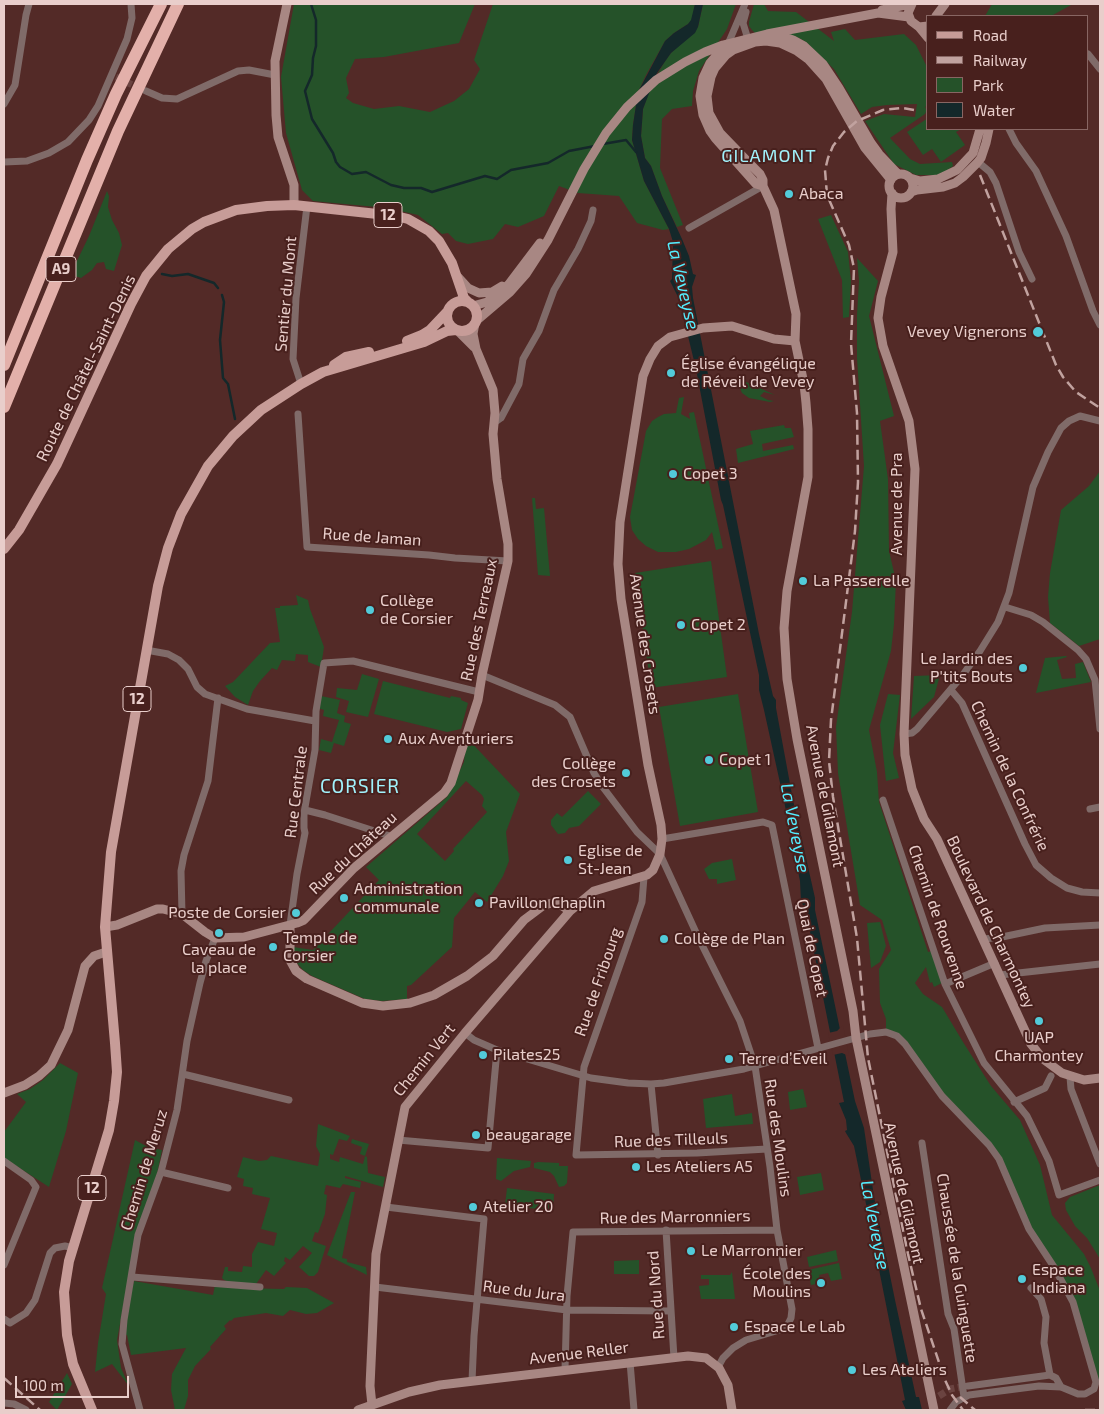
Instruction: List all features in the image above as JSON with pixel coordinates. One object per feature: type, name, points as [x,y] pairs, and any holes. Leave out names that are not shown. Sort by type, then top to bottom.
[{"type":"highway","name":"A9","points":[[4,365],[87,160],[116,94],[161,4]]},
{"type":"highway","name":"A9","points":[[4,407],[118,131],[178,4]]},
{"type":"main road","name":"Route de Châtel-Saint-Denis","points":[[4,549],[19,530],[57,464],[131,304],[146,276],[153,265],[180,238],[192,229],[223,214],[250,208],[294,205],[396,216],[419,224],[439,241],[456,273],[464,298],[470,304]]},
{"type":"main road","points":[[456,273],[448,322],[457,330]]},
{"type":"main road","points":[[449,309],[458,302],[470,304]]},
{"type":"main road","name":"12","points":[[323,372],[424,342],[447,332],[468,330],[476,322],[477,314],[470,304]]},
{"type":"main road","name":"12","points":[[92,1410],[73,1364],[67,1335],[64,1292],[68,1261],[109,1130],[114,1101],[115,1043],[105,927],[111,852],[158,586],[168,548],[181,514],[198,481],[220,450],[245,424],[277,398],[346,357],[379,350],[422,335],[434,327],[449,309]]},
{"type":"street","points":[[4,104],[16,85],[29,4]]},
{"type":"street","points":[[4,162],[27,161],[49,153],[68,142],[89,120],[114,76],[130,29],[131,4]]},
{"type":"street","points":[[287,4],[277,47],[275,75],[276,115],[278,137],[293,182],[294,205]]},
{"type":"street","points":[[728,44],[745,4]]},
{"type":"street","points":[[747,36],[743,23],[749,4]]},
{"type":"street","points":[[878,13],[884,9],[911,4]]},
{"type":"street","points":[[911,4],[909,17],[913,23],[924,26]]},
{"type":"street","points":[[937,15],[945,4]]},
{"type":"street","points":[[470,304],[483,304],[494,298],[521,272],[548,240],[584,169],[606,133],[641,93],[664,75],[685,62],[723,45],[767,34],[878,13],[909,17]]},
{"type":"street","name":"Avenue de Gilamont","points":[[763,186],[752,180],[715,138],[710,131],[700,106],[701,86],[705,72],[716,56],[728,44],[747,36],[764,33],[779,34],[804,46],[823,64],[831,75],[873,159],[894,177]]},
{"type":"street","name":"Avenue de Gilamont","points":[[852,118],[826,79],[808,59],[789,46],[766,41],[742,46],[726,56],[715,68],[711,77],[707,107],[712,120],[720,133],[760,174],[763,186],[774,210],[796,314],[795,341],[804,384],[808,429],[808,477],[786,591],[785,657],[797,739],[854,1016],[853,1039],[935,1403]]},
{"type":"street","points":[[1089,55],[1100,69]]},
{"type":"street","points":[[146,91],[162,98],[173,99],[182,97],[238,71],[249,70],[275,75]]},
{"type":"street","points":[[980,130],[973,153],[957,170],[938,179],[920,180],[910,178],[905,174],[894,177],[890,187],[892,193],[898,197],[917,190],[943,187],[955,183],[978,162],[989,130]]},
{"type":"street","points":[[1010,130],[1036,171],[1066,236],[1099,324]]},
{"type":"street","points":[[978,162],[990,172],[996,183],[1020,252],[1032,279]]},
{"type":"street","points":[[907,195],[913,186],[910,178]]},
{"type":"street","points":[[689,228],[763,186]]},
{"type":"street","name":"Avenue de Pra","points":[[892,193],[893,252],[881,297],[878,318],[882,346],[909,421],[915,469],[904,734]]},
{"type":"street","name":"Avenue de Pra","points":[[893,222],[896,209],[907,195]]},
{"type":"street","name":"Sentier du Mont","points":[[300,384],[293,358],[296,298],[308,206]]},
{"type":"street","points":[[494,423],[500,420],[519,384],[523,359],[539,331],[554,290],[578,249],[591,221],[593,210]]},
{"type":"street","points":[[456,273],[470,290],[484,293],[497,290],[521,272]]},
{"type":"street","points":[[476,322],[501,301],[521,272]]},
{"type":"street","name":"Rue des Terreaux","points":[[476,322],[473,334],[476,349],[492,388],[496,479],[508,544],[508,561],[479,692]]},
{"type":"street","name":"Avenue des Crosets","points":[[660,854],[662,839],[620,599],[620,522],[644,376],[650,359],[658,346],[670,337],[678,334],[710,327],[732,326],[774,339],[795,341]]},
{"type":"street","name":"Rue des Terreaux","points":[[457,330],[476,349]]},
{"type":"street","name":"Rue de Jaman","points":[[298,414],[307,547],[508,561]]},
{"type":"street","points":[[904,734],[912,733],[917,729],[950,690],[980,651],[998,622],[1005,607],[1033,487],[1061,428],[1069,420],[1080,416],[1100,421]]},
{"type":"street","points":[[1005,607],[1031,615],[1043,622],[1078,650],[1086,659],[1095,680],[1100,729]]},
{"type":"street","points":[[146,650],[168,654],[179,660],[188,669],[197,687],[205,694],[247,709],[315,721]]},
{"type":"street","name":"Rue Centrale","points":[[290,925],[305,833],[305,810],[317,733],[316,711],[324,663],[353,661],[479,692]]},
{"type":"street","points":[[482,675],[551,703],[564,711],[573,722],[594,773],[602,786],[637,832],[660,854],[653,870],[644,877]]},
{"type":"street","name":"Chemin de la Confrérie","points":[[950,690],[962,703],[1036,865],[1051,878],[1067,888],[1100,893]]},
{"type":"street","name":"Rue du Château","points":[[215,938],[244,936],[304,920],[354,868],[439,797],[451,783],[475,712],[479,692]]},
{"type":"street","points":[[182,914],[181,871],[188,838],[208,781],[218,698]]},
{"type":"street","name":"Boulevard de Charmontey","points":[[904,734],[905,755],[912,789],[924,819],[936,839],[984,939],[1031,1044],[1050,1065],[1070,1077],[1084,1080],[1100,1078]]},
{"type":"street","name":"Chemin de Rouvenne","points":[[883,800],[945,984],[984,1063],[1027,1116],[1049,1161],[1059,1195],[1100,1180]]},
{"type":"street","points":[[1090,809],[1100,807]]},
{"type":"street","points":[[305,810],[390,836]]},
{"type":"street","name":"Quai de Copet","points":[[662,839],[763,822],[772,825],[818,1048]]},
{"type":"street","name":"Rue des Moulins","points":[[660,854],[709,960],[738,1016],[755,1066],[777,1230],[792,1309],[789,1324],[783,1330],[740,1343],[723,1358],[718,1366]]},
{"type":"street","name":"Chemin Vert","points":[[372,1406],[370,1386],[376,1254],[405,1107],[465,1033],[570,911],[594,891],[644,877]]},
{"type":"street","name":"Rue de Fribourg","points":[[576,1155],[584,1067],[642,902],[644,877]]},
{"type":"street","points":[[290,925],[290,960],[296,971],[307,979],[362,1003],[383,1006],[410,1003],[434,995],[467,976],[493,956],[524,920],[544,905],[556,902],[570,911]]},
{"type":"street","points":[[105,927],[127,922],[157,909],[172,910],[182,914],[215,938]]},
{"type":"street","points":[[984,939],[1044,928],[1100,925]]},
{"type":"street","name":"Chemin de Meruz","points":[[140,1410],[122,1344],[124,1320],[138,1235],[161,1172],[177,1110],[187,1041],[200,983],[215,938]]},
{"type":"street","points":[[4,1093],[25,1085],[51,1065],[68,1030],[85,966],[94,956],[106,952]]},
{"type":"street","points":[[945,984],[995,963]]},
{"type":"street","points":[[1000,975],[1100,964]]},
{"type":"street","points":[[465,1033],[474,1040],[496,1050],[591,1078],[651,1084],[755,1066],[870,1034],[886,1032],[898,1036],[937,1090],[999,1159],[1030,1229],[1068,1292],[1077,1313],[1096,1386],[1092,1392],[1085,1394],[1078,1394],[1061,1387],[1039,1386],[969,1395],[956,1402],[950,1410]]},
{"type":"street","points":[[398,1140],[488,1148],[496,1050]]},
{"type":"street","points":[[183,1074],[289,1100]]},
{"type":"street","points":[[1014,1102],[1045,1088],[1051,1076]]},
{"type":"street","points":[[1070,1077],[1071,1089],[1100,1164]]},
{"type":"street","points":[[651,1084],[658,1154]]},
{"type":"street","name":"Chaussée de la Guinguette","points":[[922,1142],[948,1314],[954,1329],[964,1397]]},
{"type":"street","name":"Rue des Tilleuls","points":[[576,1155],[734,1152],[767,1149]]},
{"type":"street","points":[[4,1162],[32,1180],[36,1187],[4,1265]]},
{"type":"street","points":[[161,1172],[228,1188]]},
{"type":"street","points":[[386,1207],[484,1219],[472,1381]]},
{"type":"street","name":"Rue du Nord","points":[[666,1230],[674,1358]]},
{"type":"street","name":"Rue des Marronniers","points":[[567,1310],[573,1232],[777,1230]]},
{"type":"street","points":[[4,1319],[10,1323],[26,1313],[35,1300],[50,1253],[55,1248],[65,1246],[73,1248]]},
{"type":"street","points":[[132,1277],[260,1286]]},
{"type":"street","name":"Rue du Jura","points":[[375,1287],[567,1310],[671,1311]]},
{"type":"street","points":[[1030,1288],[1041,1299],[1046,1317],[1044,1343],[1050,1375]]},
{"type":"street","points":[[565,1370],[567,1310]]},
{"type":"street","name":"Avenue Reller","points":[[358,1410],[416,1390],[472,1381],[688,1356],[706,1358],[718,1366]]},
{"type":"street","points":[[630,1362],[634,1410]]},
{"type":"street","points":[[718,1366],[728,1385],[732,1410]]},
{"type":"street","points":[[968,1386],[1050,1375],[1056,1378],[1061,1387]]},
{"type":"street","points":[[4,1403],[14,1404],[26,1410]]},
{"type":"green space","points":[[294,4],[475,4],[459,43],[384,57],[355,59],[346,78],[349,93],[346,98],[353,103],[374,109],[399,106],[430,112],[454,101],[469,89],[480,69],[474,60],[493,4],[695,4],[692,20],[665,41],[646,75],[638,92],[633,125],[632,140],[644,181],[669,229],[663,230],[637,223],[619,196],[578,193],[559,186],[544,216],[518,227],[505,224],[493,239],[468,244],[456,241],[448,233],[442,234],[418,215],[387,208],[313,201],[302,190],[286,133],[281,77]]},
{"type":"green space","points":[[703,4],[736,4],[727,29],[699,71],[693,91],[692,106],[672,109],[662,119],[660,168],[683,225],[677,227],[662,196],[651,166],[645,158],[641,136],[643,109],[651,86],[665,61],[698,27]]},
{"type":"green space","points":[[754,4],[764,4],[768,11],[796,12],[834,41],[831,32],[845,29],[855,40],[904,34],[916,45],[926,65],[926,112],[890,138],[910,159],[920,164],[952,162],[953,166],[941,175],[916,175],[894,164],[865,121],[884,114],[915,117],[917,104],[872,107],[861,114],[834,69],[806,42],[797,37],[784,34],[756,34],[749,26]]},
{"type":"green space","points":[[992,4],[1073,4],[1053,15],[986,15]]},
{"type":"green space","points":[[926,119],[926,130],[959,130],[956,132],[965,145],[941,162],[932,149],[923,155],[907,132]]},
{"type":"green space","points":[[107,191],[109,196],[108,207],[122,245],[114,271],[106,269],[104,262],[97,263],[92,270],[81,278],[75,276],[74,267]]},
{"type":"green space","points":[[831,215],[848,252],[851,281],[849,317],[843,318],[842,280],[818,219]]},
{"type":"green space","points":[[857,258],[878,281],[869,316],[894,416],[880,421],[888,479],[889,551],[896,581],[894,624],[891,651],[869,730],[877,772],[879,802],[928,952],[932,951],[942,983],[934,987],[932,982],[930,983],[926,967],[915,983],[923,994],[942,1007],[991,1086],[1020,1120],[1040,1165],[1052,1215],[1084,1254],[1091,1268],[1100,1291],[1100,1382],[1096,1382],[1077,1313],[1029,1229],[999,1159],[955,1110],[905,1044],[886,1032],[886,1019],[880,1003],[879,969],[891,950],[882,920],[860,905],[838,773],[836,727],[852,612],[864,466],[857,358],[859,281]]},
{"type":"green space","points":[[742,380],[775,395],[764,392],[760,396],[774,401],[749,398],[742,393],[739,386],[727,384],[726,382]]},
{"type":"green space","name":"Copet 3","points":[[684,397],[681,414],[690,419],[689,413],[694,412],[723,548],[716,550],[712,532],[706,540],[689,549],[676,552],[658,552],[646,546],[638,539],[632,530],[630,517],[646,431],[652,421],[658,417],[664,414],[676,413],[679,398]]},
{"type":"green space","points":[[784,425],[785,428],[791,428],[794,437],[762,444],[763,451],[793,445],[794,449],[738,463],[736,449],[753,444],[750,431]]},
{"type":"green space","points":[[1100,471],[1100,639],[1079,646],[1050,623],[1048,597],[1050,573],[1061,510],[1089,486]]},
{"type":"green space","points":[[532,498],[535,498],[536,509],[544,508],[550,576],[538,575]]},
{"type":"green space","name":"Copet 2","points":[[711,561],[727,677],[651,688],[635,573]]},
{"type":"green space","points":[[296,595],[308,600],[324,647],[321,667],[308,662],[308,655],[296,654],[295,661],[282,660],[277,670],[272,668],[260,681],[253,691],[248,705],[235,697],[225,686],[233,682],[270,643],[280,642],[275,608],[298,605]]},
{"type":"green space","points":[[1066,656],[1057,660],[1062,679],[1076,678],[1075,664],[1083,662],[1091,682],[1036,693],[1045,658]]},
{"type":"green space","points":[[362,674],[379,679],[368,717],[346,712],[349,701],[336,697],[337,688],[357,690]]},
{"type":"green space","points":[[940,675],[934,697],[911,719],[914,676]]},
{"type":"green space","points":[[383,681],[450,698],[451,696],[461,698],[461,700],[468,703],[461,729],[447,732],[374,714]]},
{"type":"green space","name":"Copet 1","points":[[738,694],[758,812],[680,826],[659,707]]},
{"type":"green space","points":[[888,694],[900,695],[893,753],[899,778],[886,781],[880,725]]},
{"type":"green space","points":[[321,696],[340,700],[337,713],[345,716],[344,722],[351,724],[344,746],[334,743],[331,753],[319,750],[321,739],[332,742],[339,720],[323,716],[324,710],[318,708]]},
{"type":"green space","points":[[466,737],[520,794],[506,832],[509,861],[503,876],[487,902],[475,892],[454,918],[452,947],[411,985],[407,986],[407,999],[382,1001],[365,999],[312,976],[303,970],[296,962],[293,947],[313,950],[379,880],[366,867],[447,797],[464,762]],"holes":[[[466,781],[484,799],[482,806],[487,812],[453,849],[454,851],[445,861],[417,834]]]},
{"type":"green space","points":[[588,791],[601,804],[579,826],[569,828],[565,833],[558,834],[551,825],[551,820],[557,813],[562,817]]},
{"type":"green space","points":[[732,859],[736,880],[717,884],[717,879],[709,879],[704,869],[712,863]]},
{"type":"green space","points":[[880,922],[886,946],[880,962],[871,968],[867,923]]},
{"type":"green space","points":[[60,1063],[78,1073],[66,1131],[49,1187],[4,1158],[4,1132],[26,1102],[17,1094],[30,1089],[43,1080]]},
{"type":"green space","points":[[803,1089],[807,1107],[790,1110],[788,1092]]},
{"type":"green space","points":[[732,1094],[735,1116],[752,1113],[753,1124],[706,1128],[703,1099]]},
{"type":"green space","points":[[318,1124],[350,1136],[347,1141],[339,1139],[333,1155],[330,1154],[330,1159],[339,1162],[340,1157],[363,1164],[365,1156],[367,1157],[368,1173],[385,1177],[383,1187],[345,1176],[345,1178],[361,1182],[360,1188],[343,1184],[340,1188],[326,1185],[324,1194],[327,1195],[325,1214],[318,1233],[315,1232],[312,1241],[326,1246],[318,1272],[314,1276],[309,1276],[299,1267],[312,1253],[303,1246],[290,1260],[285,1257],[284,1261],[286,1263],[274,1276],[266,1270],[256,1284],[224,1280],[222,1278],[225,1267],[228,1267],[228,1271],[242,1272],[243,1266],[252,1267],[252,1254],[258,1242],[274,1246],[277,1233],[261,1229],[270,1198],[252,1194],[253,1188],[243,1186],[244,1179],[237,1177],[243,1157],[259,1161],[267,1160],[271,1156],[318,1166],[320,1154],[316,1146]]},
{"type":"green space","points":[[352,1139],[369,1144],[365,1156],[360,1154],[362,1147],[351,1143]]},
{"type":"green space","points":[[135,1140],[148,1147],[162,1150],[155,1184],[128,1281],[117,1340],[121,1368],[129,1386],[112,1364],[95,1372],[106,1294],[102,1288]]},
{"type":"green space","points":[[497,1158],[531,1161],[530,1167],[514,1171],[501,1181],[496,1179]]},
{"type":"green space","points":[[534,1163],[559,1163],[559,1166],[568,1166],[567,1183],[559,1187],[550,1172],[534,1168]]},
{"type":"green space","points":[[821,1173],[824,1190],[800,1195],[797,1177]]},
{"type":"green space","points":[[1100,1185],[1100,1259],[1087,1238],[1075,1226],[1066,1210],[1065,1203],[1070,1197]]},
{"type":"green space","points":[[507,1188],[554,1194],[553,1211],[505,1205]]},
{"type":"green space","points":[[351,1192],[355,1192],[342,1258],[347,1259],[347,1262],[366,1267],[367,1275],[327,1255]]},
{"type":"green space","points":[[836,1250],[838,1261],[809,1267],[807,1257]]},
{"type":"green space","points":[[639,1260],[639,1274],[614,1274],[614,1261]]},
{"type":"green space","points":[[839,1263],[842,1279],[831,1281],[828,1273],[819,1275],[821,1283],[811,1285],[808,1270]]},
{"type":"green space","points":[[732,1272],[735,1299],[701,1299],[699,1286],[709,1285],[709,1279],[701,1279],[701,1275],[730,1275]]},
{"type":"green space","points":[[134,1281],[213,1295],[215,1285],[238,1288],[307,1288],[334,1303],[317,1313],[306,1314],[290,1310],[283,1316],[266,1313],[230,1320],[224,1326],[226,1329],[210,1347],[211,1349],[195,1366],[188,1380],[188,1396],[184,1410],[175,1410],[171,1390],[172,1374],[186,1348],[131,1355],[127,1335],[125,1335],[126,1315]]},
{"type":"green space","points":[[67,1373],[72,1384],[57,1410],[49,1402]]},
{"type":"water","name":"La Veveyse","points":[[695,4],[703,4],[698,27],[695,33],[671,53],[657,73],[643,109],[641,136],[645,158],[651,166],[662,196],[682,239],[689,256],[693,274],[696,275],[692,287],[693,298],[759,634],[773,696],[776,700],[793,800],[815,898],[815,910],[855,1101],[864,1128],[874,1197],[895,1300],[916,1397],[919,1397],[922,1410],[906,1410],[902,1401],[905,1400],[854,1146],[845,1131],[847,1130],[846,1120],[839,1103],[844,1102],[806,912],[801,901],[800,881],[759,690],[759,675],[721,500],[696,369],[679,299],[670,281],[672,279],[673,242],[669,229],[644,181],[632,140],[638,92],[665,41],[691,20]]},
{"type":"pier","points":[[843,1025],[849,1056],[842,1053],[833,1055],[828,1033],[837,1031]]},
{"type":"waterway","points":[[311,4],[316,20],[316,46],[312,75],[305,91],[312,119],[333,153],[336,162],[340,167],[352,174],[366,172],[391,185],[404,188],[421,188],[432,192],[485,176],[497,179],[511,170],[548,163],[569,151],[595,146]]},
{"type":"waterway","points":[[603,144],[626,140],[636,152]]},
{"type":"waterway","points":[[162,274],[172,276],[188,274],[214,283],[218,288]]},
{"type":"waterway","points":[[222,295],[224,302],[220,340],[223,378],[228,384],[235,419]]},
{"type":"tunnel","points":[[116,77],[141,89]]},
{"type":"tunnel","points":[[939,1396],[950,1389],[966,1386]]},
{"type":"railway","points":[[914,110],[902,108],[883,110],[857,121],[844,132],[833,146],[825,170],[827,195],[849,245],[854,268],[851,344],[857,413],[858,482],[855,531],[831,720],[829,761],[833,797],[857,938],[868,1058],[908,1254],[921,1309],[945,1380],[952,1395],[963,1410]]},
{"type":"railway","points":[[980,175],[1056,365],[1063,377],[1076,392],[1100,408]]},
{"type":"railway","points":[[4,1378],[40,1410]]},
{"type":"railway","points":[[960,1397],[975,1410]]},
{"type":"railway","points":[[1085,1410],[1100,1410]]},
{"type":"place","name":"Abaca","points":[[789,194]]},
{"type":"place","name":"Vevey Vignerons","points":[[1038,332]]},
{"type":"place","name":"Église évangélique de Réveil de Vevey","points":[[671,373]]},
{"type":"place","name":"Copet 3","points":[[673,474]]},
{"type":"place","name":"La Passerelle","points":[[803,581]]},
{"type":"place","name":"Collège de Corsier","points":[[370,610]]},
{"type":"place","name":"Copet 2","points":[[681,625]]},
{"type":"place","name":"Le Jardin des P'tits Bouts","points":[[1023,668]]},
{"type":"place","name":"Aux Aventuriers","points":[[388,739]]},
{"type":"place","name":"Copet 1","points":[[709,760]]},
{"type":"place","name":"Collège des Crosets","points":[[626,773]]},
{"type":"place","name":"Eglise de St-Jean","points":[[568,860]]},
{"type":"place","name":"Administration communale","points":[[344,898]]},
{"type":"place","name":"Pavillon Chaplin","points":[[479,903]]},
{"type":"place","name":"Poste de Corsier","points":[[296,913]]},
{"type":"place","name":"Caveau de la place","points":[[219,933]]},
{"type":"place","name":"Collège de Plan","points":[[664,939]]},
{"type":"place","name":"Temple de Corsier","points":[[273,947]]},
{"type":"place","name":"UAP Charmontey","points":[[1039,1021]]},
{"type":"place","name":"Pilates25","points":[[483,1055]]},
{"type":"place","name":"Terre d’Eveil","points":[[729,1059]]},
{"type":"place","name":"beaugarage","points":[[476,1135]]},
{"type":"place","name":"Les Ateliers A5","points":[[636,1167]]},
{"type":"place","name":"Atelier 20","points":[[473,1207]]},
{"type":"place","name":"Le Marronnier","points":[[691,1251]]},
{"type":"place","name":"Espace Indiana","points":[[1022,1279]]},
{"type":"place","name":"École des Moulins","points":[[821,1283]]},
{"type":"place","name":"Espace Le Lab","points":[[734,1327]]},
{"type":"place","name":"Les Ateliers","points":[[852,1370]]},
{"type":"district","name":"GILAMONT","points":[[769,156]]},
{"type":"district","name":"CORSIER","points":[[360,787]]}]
